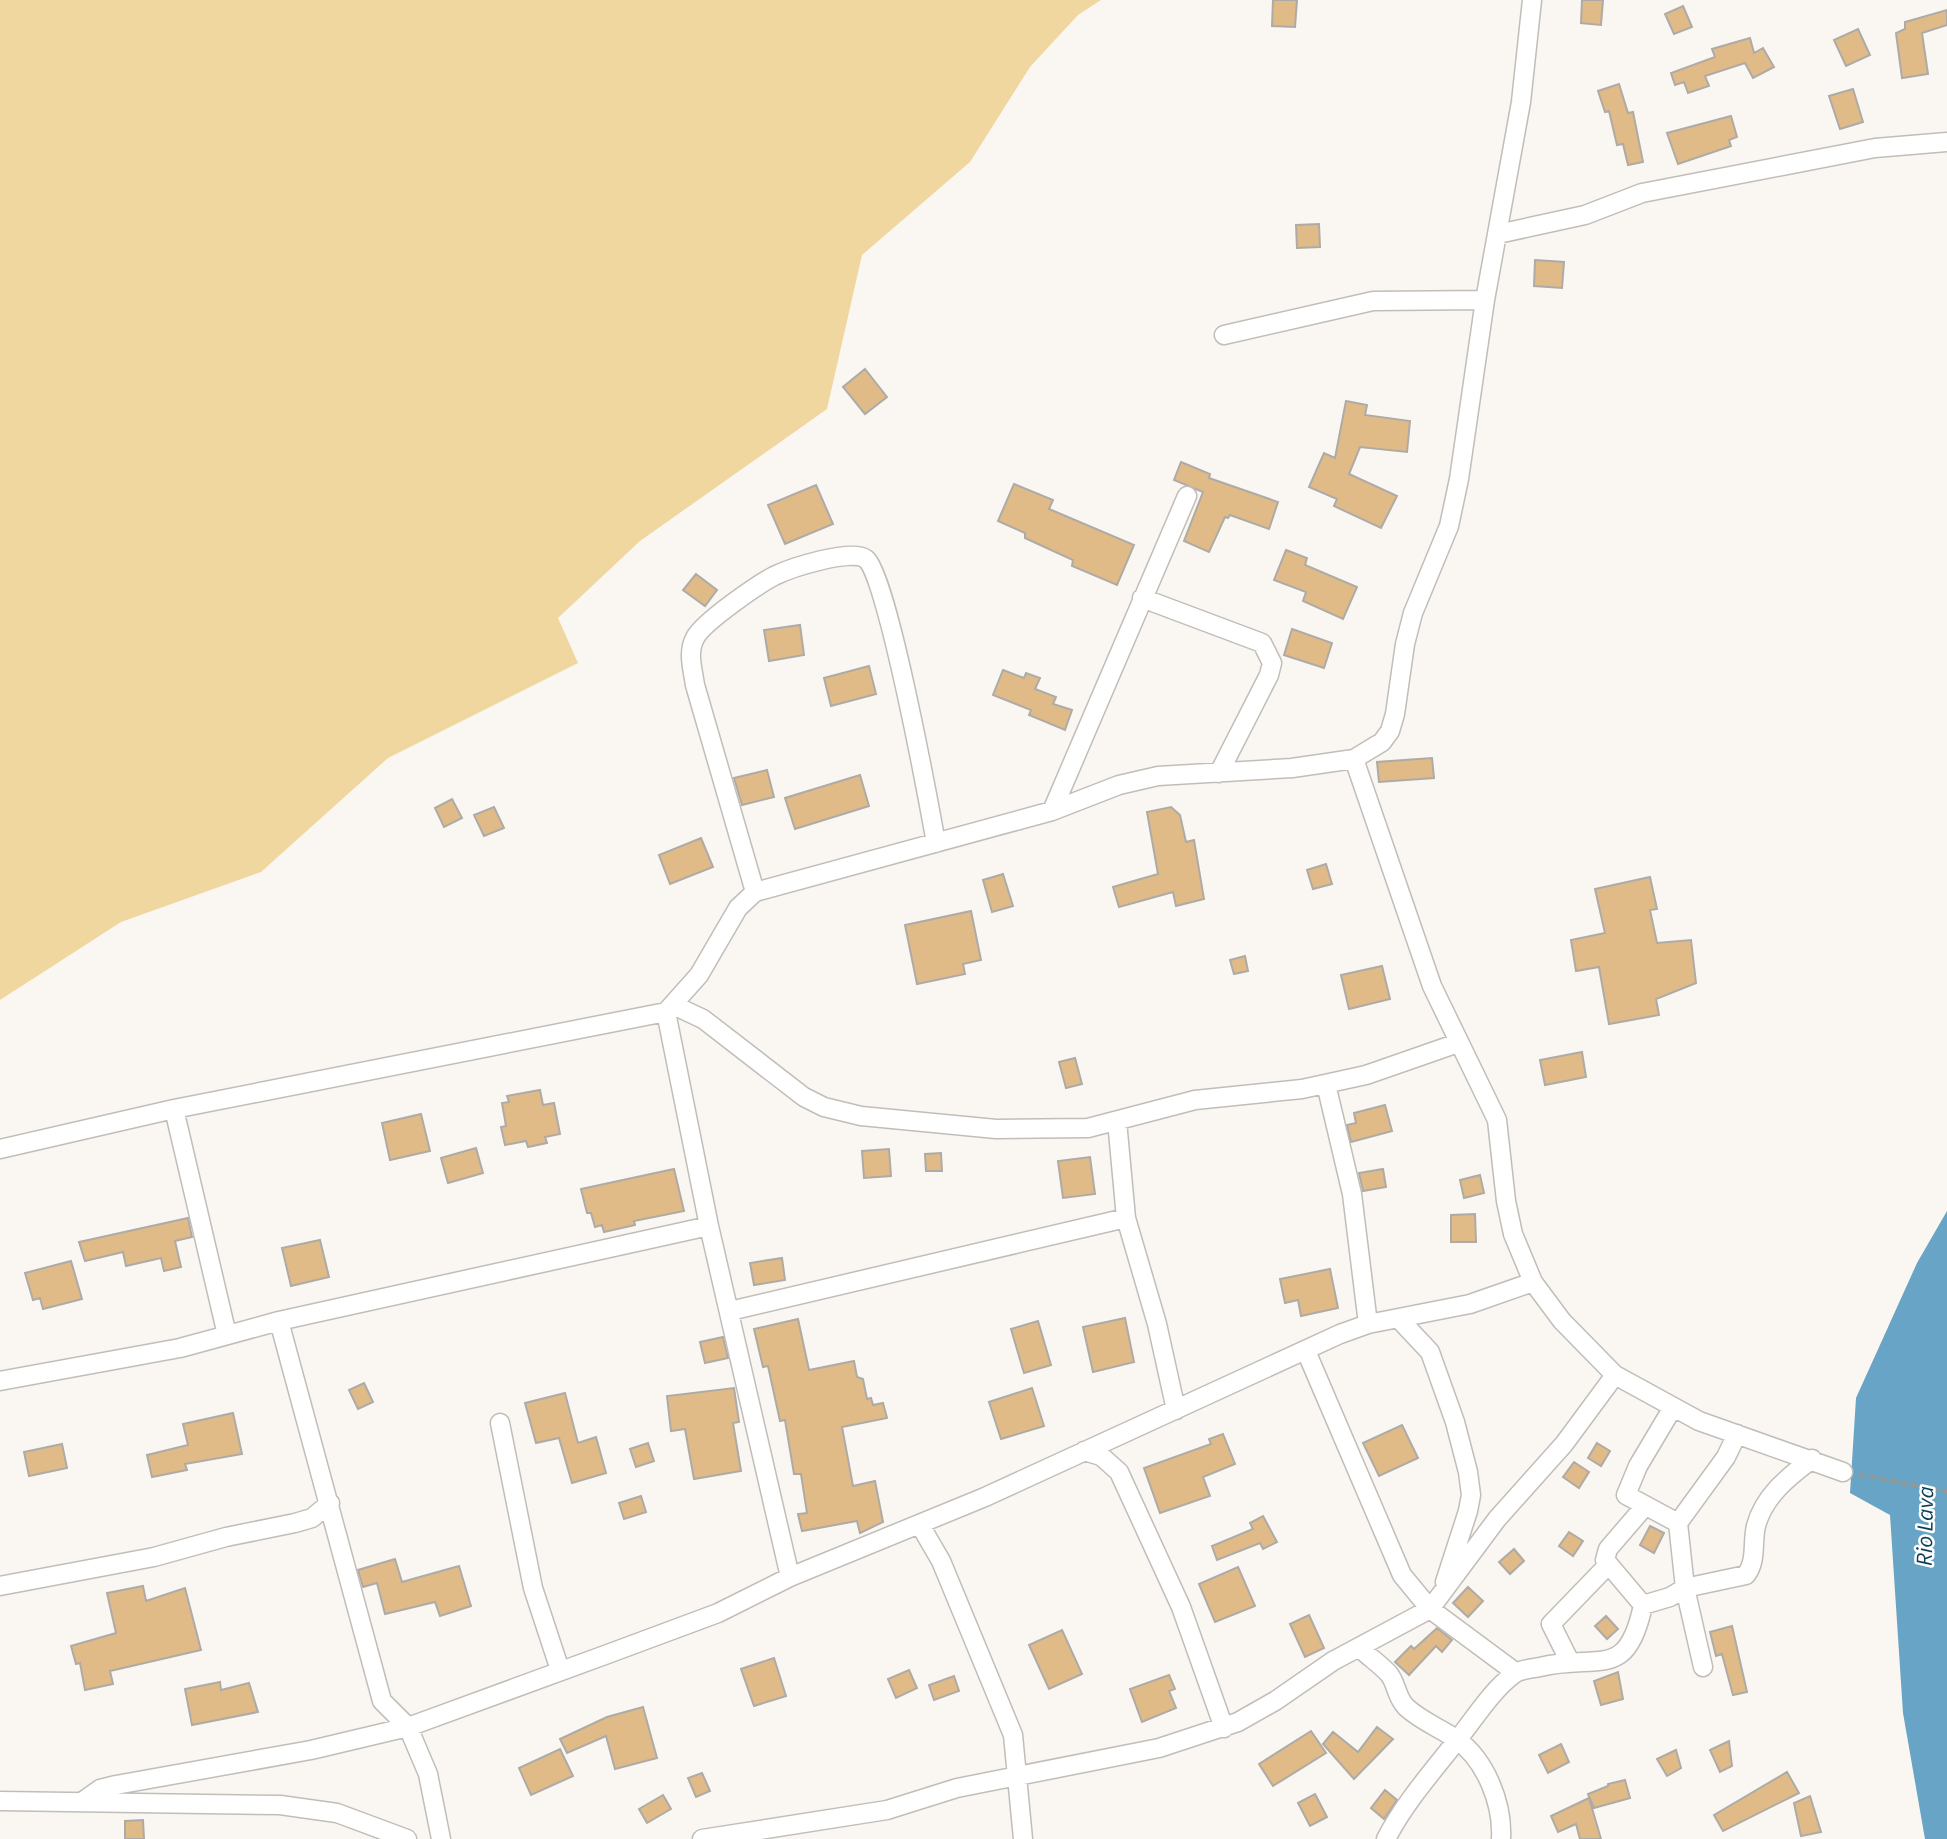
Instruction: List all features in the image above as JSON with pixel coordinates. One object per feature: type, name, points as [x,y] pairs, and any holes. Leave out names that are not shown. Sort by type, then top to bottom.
[{"type":"street","points":[[669,1008],[699,975],[738,908],[755,892],[1052,811],[1119,785],[1158,776],[1292,768],[1354,759],[1374,749],[1390,731],[1413,613],[1449,526],[1459,479],[1485,300],[1521,102],[1532,0]]},
{"type":"street","points":[[1498,234],[1585,215],[1642,193],[1875,148],[1947,142]]},
{"type":"street","points":[[1224,335],[1373,301],[1485,300]]},
{"type":"street","points":[[1052,811],[1187,496]]},
{"type":"street","points":[[755,892],[695,685],[690,651],[695,635],[735,601],[775,575],[824,560],[855,554],[866,559],[872,567],[883,600],[919,750],[936,843]]},
{"type":"street","points":[[1142,598],[1262,643],[1269,652],[1269,675],[1219,773]]},
{"type":"street","points":[[1354,759],[1432,986],[1497,1120],[1506,1201],[1513,1234],[1533,1282],[1562,1321],[1615,1375],[1672,1409],[1843,1472]]},
{"type":"street","points":[[0,1149],[174,1109],[669,1008],[703,1019],[804,1097],[824,1107],[861,1115],[996,1129],[1088,1128],[1195,1100],[1244,1097],[1366,1075],[1458,1044]]},
{"type":"street","points":[[669,1008],[709,1226],[790,1577]]},
{"type":"street","points":[[1326,1084],[1352,1194],[1368,1324]]},
{"type":"street","points":[[174,1109],[227,1335]]},
{"type":"street","points":[[1116,1121],[1126,1218],[1157,1324],[1176,1410]]},
{"type":"street","points":[[730,1311],[1126,1218]]},
{"type":"street","points":[[0,1381],[180,1348],[279,1321],[709,1226]]},
{"type":"street","points":[[83,1801],[100,1789],[116,1785],[311,1750],[408,1727],[718,1613],[790,1577],[920,1525],[1368,1324],[1400,1320],[1469,1304],[1533,1282]]},
{"type":"street","points":[[1400,1320],[1430,1352],[1455,1422],[1468,1472],[1470,1503],[1445,1576],[1444,1589]]},
{"type":"street","points":[[279,1321],[382,1701],[408,1727],[428,1774],[441,1839]]},
{"type":"street","points":[[1306,1351],[1402,1575],[1430,1609],[1515,1672]]},
{"type":"street","points":[[702,1839],[887,1810],[957,1788],[1159,1748],[1224,1728],[1276,1701],[1333,1661],[1361,1649],[1430,1609],[1497,1518],[1564,1444],[1615,1375]]},
{"type":"street","points":[[1672,1409],[1638,1466],[1626,1494],[1678,1523]]},
{"type":"street","points":[[500,1423],[533,1588],[560,1670]]},
{"type":"street","points":[[1703,1667],[1685,1588],[1678,1523],[1726,1457],[1737,1434]]},
{"type":"street","points":[[1084,1451],[1101,1455],[1119,1472],[1138,1509],[1181,1608],[1224,1728]]},
{"type":"street","points":[[1643,1605],[1670,1597],[1685,1588],[1746,1575],[1752,1565],[1756,1526],[1773,1492],[1812,1459]]},
{"type":"street","points":[[0,1586],[154,1557],[295,1523],[312,1518],[330,1503]]},
{"type":"street","points":[[1643,1605],[1605,1560],[1608,1549],[1645,1506]]},
{"type":"street","points":[[920,1525],[941,1561],[1013,1735],[1023,1839]]},
{"type":"street","points":[[1570,1662],[1551,1624],[1608,1565]]},
{"type":"street","points":[[1387,1839],[1404,1809],[1515,1672],[1570,1662],[1613,1658],[1623,1653],[1635,1638],[1643,1605]]},
{"type":"street","points":[[1361,1649],[1388,1673],[1399,1700],[1458,1740],[1487,1777],[1497,1801],[1501,1839]]},
{"type":"street","points":[[0,1801],[280,1805],[337,1813],[407,1839]]},
{"type":"path","points":[[1843,1472],[1947,1492]]},
{"type":"shaded area","points":[[0,0],[1101,0],[1078,15],[1030,67],[970,162],[862,255],[827,409],[640,541],[558,618],[578,663],[388,758],[261,872],[121,922],[0,1000]]},
{"type":"water","name":"Rio Lava","points":[[1947,1211],[1947,1839],[1925,1839],[1903,1713],[1890,1515],[1850,1493],[1856,1398],[1917,1263]]},
{"type":"building","points":[[1273,0],[1297,0],[1295,27],[1272,26]]},
{"type":"building","points":[[1582,0],[1603,0],[1601,25],[1581,23]]},
{"type":"building","points":[[1683,6],[1692,27],[1674,34],[1665,14]]},
{"type":"building","points":[[1947,10],[1947,25],[1922,33],[1928,74],[1902,78],[1896,33],[1905,29],[1905,22]]},
{"type":"building","points":[[1858,29],[1870,55],[1846,66],[1834,40]]},
{"type":"building","points":[[1750,38],[1754,53],[1763,48],[1774,67],[1753,78],[1745,63],[1705,76],[1709,86],[1688,93],[1684,82],[1675,85],[1671,73],[1715,57],[1712,49]]},
{"type":"building","points":[[1619,84],[1628,113],[1633,112],[1643,162],[1628,165],[1623,144],[1617,145],[1609,111],[1605,112],[1598,91]]},
{"type":"building","points":[[1853,89],[1863,122],[1840,129],[1829,96]]},
{"type":"building","points":[[1731,116],[1737,137],[1729,140],[1731,146],[1678,164],[1667,133]]},
{"type":"building","points":[[1319,224],[1320,247],[1297,248],[1296,225]]},
{"type":"building","points":[[1535,260],[1564,262],[1562,288],[1534,286]]},
{"type":"building","points":[[865,369],[887,397],[865,414],[843,387]]},
{"type":"building","points":[[1346,401],[1367,405],[1365,415],[1410,421],[1407,452],[1360,447],[1349,474],[1397,496],[1381,528],[1334,506],[1337,499],[1309,487],[1324,453],[1335,458]]},
{"type":"building","points":[[1181,462],[1210,474],[1209,478],[1278,502],[1269,529],[1230,515],[1225,517],[1209,552],[1184,541],[1203,492],[1174,480]]},
{"type":"building","points":[[1014,484],[1053,500],[1049,509],[1134,545],[1117,585],[1072,566],[1073,560],[1025,538],[1025,533],[998,521]]},
{"type":"building","points":[[816,485],[833,524],[785,544],[768,505]]},
{"type":"building","points":[[1286,550],[1307,558],[1305,565],[1357,587],[1343,619],[1303,601],[1306,592],[1274,580]]},
{"type":"building","points":[[696,574],[717,590],[705,606],[683,590]]},
{"type":"building","points":[[800,625],[804,655],[769,661],[764,630]]},
{"type":"building","points":[[1292,629],[1332,643],[1324,668],[1284,655]]},
{"type":"building","points":[[869,666],[876,694],[831,706],[824,678]]},
{"type":"building","points":[[1003,670],[1024,678],[1026,673],[1040,678],[1035,689],[1056,697],[1053,704],[1072,710],[1065,730],[1029,715],[1031,710],[993,695]]},
{"type":"building","points":[[1432,758],[1434,778],[1379,782],[1377,762]]},
{"type":"building","points":[[767,770],[774,797],[742,805],[734,778]]},
{"type":"building","points":[[860,775],[869,806],[795,829],[785,798]]},
{"type":"building","points":[[452,799],[462,818],[444,827],[435,808]]},
{"type":"building","points":[[494,807],[504,828],[484,836],[474,815]]},
{"type":"building","points":[[1171,807],[1180,815],[1186,842],[1194,840],[1204,899],[1176,906],[1173,892],[1119,907],[1113,887],[1158,874],[1147,812]]},
{"type":"building","points":[[701,838],[713,867],[670,884],[659,855]]},
{"type":"building","points":[[1326,864],[1332,884],[1313,889],[1307,870]]},
{"type":"building","points":[[1003,874],[1013,906],[992,912],[983,880]]},
{"type":"building","points":[[1650,877],[1657,909],[1650,910],[1657,943],[1691,940],[1696,983],[1656,999],[1659,1015],[1609,1024],[1599,967],[1576,971],[1571,940],[1605,933],[1595,889]]},
{"type":"building","points":[[971,911],[981,960],[963,964],[965,974],[917,984],[905,925]]},
{"type":"building","points":[[1245,956],[1248,971],[1234,974],[1230,960]]},
{"type":"building","points":[[1382,966],[1390,999],[1349,1009],[1341,975]]},
{"type":"building","points":[[1582,1052],[1586,1077],[1545,1085],[1540,1060]]},
{"type":"building","points":[[1075,1058],[1082,1084],[1066,1088],[1059,1062]]},
{"type":"building","points":[[540,1090],[543,1105],[554,1103],[560,1134],[545,1137],[547,1143],[528,1147],[526,1141],[505,1145],[501,1127],[506,1126],[502,1103],[509,1102],[507,1096]]},
{"type":"building","points":[[1385,1105],[1392,1131],[1351,1142],[1347,1125],[1356,1123],[1354,1113]]},
{"type":"building","points":[[421,1114],[430,1151],[390,1160],[382,1123]]},
{"type":"building","points":[[476,1148],[483,1173],[448,1183],[441,1158]]},
{"type":"building","points":[[889,1149],[891,1176],[864,1178],[862,1151]]},
{"type":"building","points":[[941,1153],[942,1171],[926,1171],[925,1154]]},
{"type":"building","points":[[1090,1157],[1095,1194],[1063,1198],[1058,1161]]},
{"type":"building","points":[[674,1169],[684,1211],[634,1221],[635,1225],[604,1232],[602,1225],[595,1227],[591,1213],[587,1213],[581,1189]]},
{"type":"building","points":[[1383,1169],[1386,1187],[1363,1191],[1359,1173]]},
{"type":"building","points":[[1480,1175],[1484,1193],[1464,1198],[1460,1180]]},
{"type":"building","points":[[1475,1214],[1476,1242],[1451,1242],[1451,1215]]},
{"type":"building","points":[[188,1218],[192,1237],[175,1241],[181,1267],[164,1271],[161,1258],[126,1266],[123,1252],[85,1261],[79,1242]]},
{"type":"building","points":[[320,1240],[329,1277],[291,1286],[282,1248]]},
{"type":"building","points":[[782,1258],[785,1280],[754,1285],[750,1263]]},
{"type":"building","points":[[71,1261],[82,1299],[43,1309],[40,1298],[33,1300],[25,1273]]},
{"type":"building","points":[[1330,1269],[1338,1308],[1301,1316],[1298,1300],[1285,1303],[1280,1279]]},
{"type":"building","points":[[1125,1318],[1134,1362],[1093,1372],[1083,1327]]},
{"type":"building","points":[[798,1319],[809,1370],[854,1361],[857,1377],[863,1379],[867,1399],[871,1398],[873,1405],[883,1403],[887,1418],[842,1427],[853,1486],[875,1481],[883,1522],[860,1533],[857,1521],[802,1531],[798,1514],[807,1513],[801,1474],[794,1474],[785,1420],[780,1421],[768,1366],[763,1367],[754,1329]]},
{"type":"building","points":[[1038,1321],[1051,1365],[1024,1373],[1011,1329]]},
{"type":"building","points":[[723,1337],[728,1358],[705,1363],[700,1342]]},
{"type":"building","points":[[364,1383],[373,1402],[358,1409],[349,1390]]},
{"type":"building","points":[[734,1388],[739,1422],[733,1423],[741,1471],[694,1479],[685,1429],[671,1431],[667,1396]]},
{"type":"building","points":[[1032,1388],[1044,1426],[1001,1439],[989,1402]]},
{"type":"building","points":[[565,1393],[578,1443],[596,1437],[606,1473],[572,1483],[559,1438],[536,1443],[525,1403]]},
{"type":"building","points":[[233,1413],[242,1454],[185,1464],[187,1470],[152,1477],[147,1455],[188,1445],[183,1424]]},
{"type":"building","points":[[1402,1425],[1418,1458],[1379,1476],[1363,1443]]},
{"type":"building","points":[[1223,1434],[1235,1464],[1203,1477],[1210,1496],[1160,1513],[1144,1468],[1211,1444],[1209,1439]]},
{"type":"building","points":[[648,1443],[654,1461],[636,1467],[630,1449]]},
{"type":"building","points":[[1597,1443],[1610,1451],[1601,1466],[1588,1458]]},
{"type":"building","points":[[62,1444],[67,1468],[29,1476],[24,1452]]},
{"type":"building","points":[[1574,1462],[1589,1472],[1579,1488],[1563,1477]]},
{"type":"building","points":[[641,1496],[646,1512],[624,1519],[619,1503]]},
{"type":"building","points":[[1263,1516],[1277,1542],[1263,1549],[1260,1543],[1217,1560],[1212,1546],[1253,1529],[1250,1523]]},
{"type":"building","points":[[1650,1526],[1664,1533],[1654,1553],[1640,1545]]},
{"type":"building","points":[[1569,1532],[1583,1541],[1573,1556],[1559,1546]]},
{"type":"building","points":[[1514,1549],[1524,1561],[1510,1574],[1499,1562]]},
{"type":"building","points":[[395,1559],[402,1582],[459,1566],[471,1606],[440,1616],[435,1602],[385,1614],[377,1583],[363,1587],[358,1570]]},
{"type":"building","points":[[1238,1567],[1255,1606],[1215,1622],[1199,1584]]},
{"type":"building","points":[[143,1586],[146,1601],[185,1588],[201,1650],[110,1671],[113,1684],[85,1690],[80,1663],[76,1664],[71,1646],[116,1633],[107,1593]]},
{"type":"building","points":[[1468,1587],[1483,1601],[1468,1617],[1453,1603]]},
{"type":"building","points":[[1309,1615],[1324,1648],[1305,1657],[1290,1624]]},
{"type":"building","points":[[1606,1616],[1618,1629],[1607,1639],[1595,1626]]},
{"type":"building","points":[[1732,1626],[1747,1692],[1733,1695],[1722,1654],[1716,1656],[1710,1632]]},
{"type":"building","points":[[1437,1628],[1452,1640],[1442,1652],[1436,1646],[1409,1675],[1395,1662],[1411,1646],[1414,1649]]},
{"type":"building","points":[[1062,1630],[1082,1674],[1049,1689],[1029,1645]]},
{"type":"building","points":[[774,1658],[786,1696],[754,1706],[741,1669]]},
{"type":"building","points":[[909,1670],[917,1688],[896,1698],[888,1679]]},
{"type":"building","points":[[1618,1672],[1623,1699],[1601,1705],[1594,1681]]},
{"type":"building","points":[[1169,1675],[1175,1689],[1169,1691],[1176,1708],[1142,1722],[1130,1689]]},
{"type":"building","points":[[954,1676],[959,1691],[934,1700],[929,1685]]},
{"type":"building","points":[[220,1682],[221,1690],[249,1683],[258,1712],[192,1725],[185,1689]]},
{"type":"building","points":[[643,1707],[657,1758],[615,1769],[606,1736],[567,1753],[560,1739],[607,1717]]},
{"type":"building","points":[[1377,1727],[1393,1739],[1354,1779],[1323,1744],[1333,1732],[1358,1752]]},
{"type":"building","points":[[1311,1731],[1326,1753],[1273,1786],[1259,1764]]},
{"type":"building","points":[[1729,1741],[1732,1766],[1720,1772],[1710,1750]]},
{"type":"building","points":[[1561,1744],[1569,1762],[1548,1773],[1539,1755]]},
{"type":"building","points":[[560,1749],[573,1776],[531,1795],[519,1768]]},
{"type":"building","points":[[1676,1750],[1681,1768],[1667,1776],[1657,1759]]},
{"type":"building","points":[[1787,1772],[1799,1793],[1723,1831],[1714,1815]]},
{"type":"building","points":[[702,1773],[710,1791],[696,1797],[688,1778]]},
{"type":"building","points":[[1625,1780],[1630,1798],[1594,1808],[1588,1794],[1608,1784]]},
{"type":"building","points":[[1385,1790],[1397,1800],[1384,1819],[1371,1808]]},
{"type":"building","points":[[1315,1794],[1327,1817],[1310,1826],[1298,1803]]},
{"type":"building","points":[[663,1795],[671,1809],[647,1823],[639,1809]]},
{"type":"building","points":[[1810,1796],[1821,1832],[1801,1836],[1794,1803]]},
{"type":"building","points":[[1589,1798],[1601,1839],[1580,1839],[1576,1824],[1558,1832],[1551,1816]]},
{"type":"building","points":[[143,1820],[144,1839],[125,1839],[125,1821]]}]
